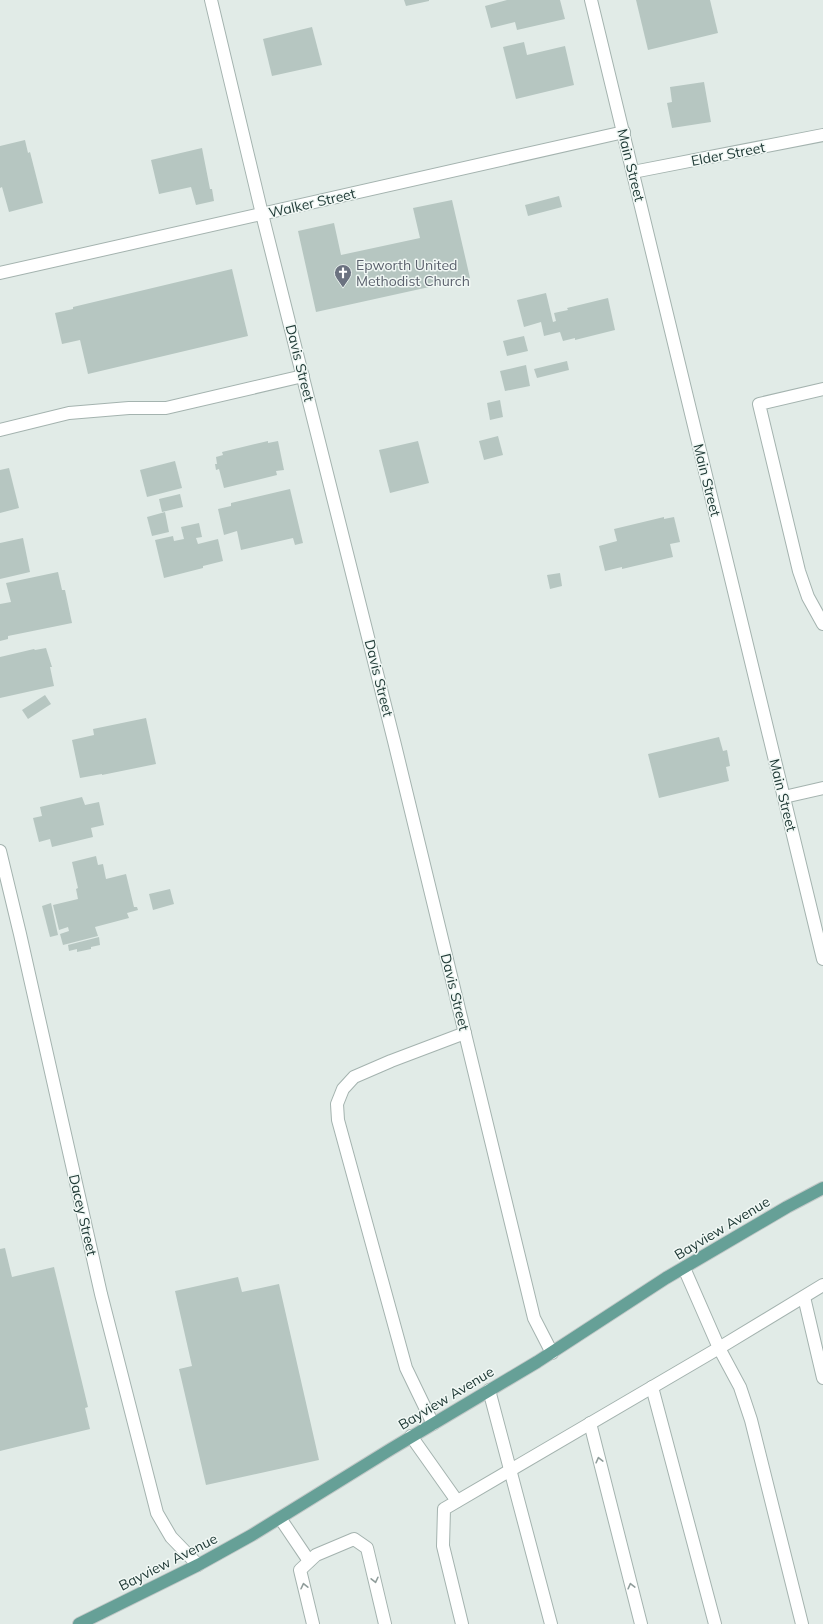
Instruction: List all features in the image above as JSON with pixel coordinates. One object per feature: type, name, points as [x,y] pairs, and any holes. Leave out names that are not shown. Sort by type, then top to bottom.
[{"type":"main road","name":"Bayview Avenue","points":[[81,1624],[198,1565],[280,1518],[411,1436],[552,1352],[684,1268],[787,1207],[823,1188]]},
{"type":"street","name":"Davis Street","points":[[211,0],[262,214],[394,741],[534,1318],[552,1352]]},
{"type":"street","name":"Main Street","points":[[591,0],[823,959]]},
{"type":"street","name":"Walker Street","points":[[0,273],[624,132]]},
{"type":"street","name":"Elder Street","points":[[633,172],[823,135]]},
{"type":"street","points":[[0,430],[69,414],[129,408],[166,408],[303,376]]},
{"type":"street","points":[[823,389],[759,404],[799,572],[808,597],[823,624]]},
{"type":"street","points":[[784,797],[823,788]]},
{"type":"street","name":"Dacey Street","points":[[0,850],[101,1294],[157,1513],[171,1537],[198,1565]]},
{"type":"street","points":[[433,1424],[406,1368],[338,1120],[336,1104],[343,1089],[354,1077],[391,1061],[465,1033]]},
{"type":"street","points":[[684,1268],[719,1348],[740,1387],[751,1420],[802,1624]]},
{"type":"street","points":[[462,1624],[443,1546],[444,1508],[719,1348],[823,1285]]},
{"type":"street","points":[[804,1297],[823,1378]]},
{"type":"street","points":[[652,1387],[715,1624]]},
{"type":"street","points":[[489,1390],[551,1624]]},
{"type":"street","points":[[590,1423],[641,1624]]},
{"type":"street","points":[[411,1436],[457,1501]]},
{"type":"street","points":[[280,1518],[309,1561]]},
{"type":"street","points":[[313,1624],[300,1570],[316,1555],[354,1539],[367,1548],[385,1624]]},
{"type":"building","points":[[404,0],[429,0],[429,1],[406,6]]},
{"type":"building","points":[[507,0],[560,0],[565,19],[517,30],[515,22],[491,28],[485,6]]},
{"type":"building","points":[[636,0],[710,0],[718,33],[648,50]]},
{"type":"building","points":[[312,27],[322,65],[272,76],[263,39]]},
{"type":"building","points":[[524,42],[527,55],[565,46],[574,85],[516,99],[503,47]]},
{"type":"building","points":[[704,82],[711,122],[672,128],[667,103],[672,102],[670,87]]},
{"type":"building","points":[[25,140],[28,153],[30,152],[43,203],[9,212],[2,187],[0,188],[0,146]]},
{"type":"building","points":[[202,148],[210,189],[212,189],[214,201],[196,205],[191,187],[159,194],[151,160]]},
{"type":"building","points":[[559,196],[562,207],[528,216],[525,205]]},
{"type":"building","points":[[452,200],[470,278],[316,312],[298,231],[334,223],[341,255],[420,238],[413,208]]},
{"type":"building","points":[[232,269],[248,336],[88,374],[80,340],[62,344],[55,313],[73,309],[73,307]]},
{"type":"building","points":[[546,293],[553,322],[556,321],[554,313],[568,310],[567,308],[608,298],[615,330],[575,340],[575,338],[563,341],[560,332],[544,336],[541,322],[524,327],[517,300]]},
{"type":"building","points":[[524,336],[528,351],[507,356],[503,341]]},
{"type":"building","points":[[567,361],[569,370],[537,378],[534,369]]},
{"type":"building","points":[[526,365],[530,386],[505,391],[500,371]]},
{"type":"building","points":[[500,400],[503,417],[490,420],[487,403]]},
{"type":"building","points":[[498,436],[503,455],[484,460],[479,441]]},
{"type":"building","points":[[268,441],[268,443],[278,441],[284,470],[276,471],[277,475],[224,488],[219,469],[216,470],[216,457],[223,455],[222,452]]},
{"type":"building","points":[[418,441],[429,483],[390,493],[379,450]]},
{"type":"building","points":[[175,461],[182,488],[147,497],[140,470]]},
{"type":"building","points":[[9,468],[19,508],[0,513],[0,470]]},
{"type":"building","points":[[290,489],[303,543],[295,545],[293,538],[241,550],[237,531],[224,535],[218,509],[231,506],[231,503]]},
{"type":"building","points":[[180,494],[183,507],[162,512],[159,499]]},
{"type":"building","points":[[165,512],[169,532],[152,536],[147,517]]},
{"type":"building","points":[[664,517],[664,519],[674,517],[680,542],[670,544],[673,557],[622,569],[622,567],[605,571],[599,546],[617,541],[614,529]]},
{"type":"building","points":[[199,523],[202,537],[196,538],[198,544],[218,539],[223,561],[164,578],[155,540],[173,536],[174,541],[184,539],[181,527]]},
{"type":"building","points":[[23,538],[30,572],[0,579],[0,543]]},
{"type":"building","points":[[58,572],[62,590],[65,590],[72,623],[8,636],[8,639],[0,641],[0,604],[11,602],[6,583]]},
{"type":"building","points":[[560,573],[562,586],[550,589],[547,575]]},
{"type":"building","points":[[46,648],[52,667],[50,667],[54,686],[0,698],[0,657],[34,649]]},
{"type":"building","points":[[45,695],[51,704],[28,719],[22,710]]},
{"type":"building","points":[[146,718],[156,764],[80,778],[72,740],[94,735],[93,729]]},
{"type":"building","points":[[719,737],[723,751],[727,750],[730,766],[726,767],[729,781],[659,798],[648,754]]},
{"type":"building","points":[[82,797],[85,805],[99,802],[104,825],[91,828],[93,837],[52,847],[50,839],[39,842],[33,818],[42,816],[40,807]]},
{"type":"building","points":[[96,856],[98,865],[103,864],[106,879],[126,874],[134,907],[137,907],[138,910],[127,913],[129,918],[95,927],[98,936],[63,945],[60,934],[69,931],[68,927],[59,930],[53,905],[78,899],[76,889],[78,888],[72,862]]},
{"type":"building","points":[[170,889],[174,904],[153,910],[149,894]]},
{"type":"building","points":[[51,903],[58,935],[50,937],[42,906]]},
{"type":"building","points":[[99,937],[100,945],[91,947],[91,949],[77,952],[77,949],[69,951],[68,945]]},
{"type":"building","points":[[5,1248],[12,1277],[54,1267],[88,1407],[85,1408],[90,1429],[0,1451],[0,1249]]},
{"type":"building","points":[[238,1277],[242,1292],[279,1284],[319,1460],[206,1485],[179,1369],[192,1366],[175,1291]]},
{"type":"place","name":"Epworth United Methodist Church","points":[[343,288]]}]
